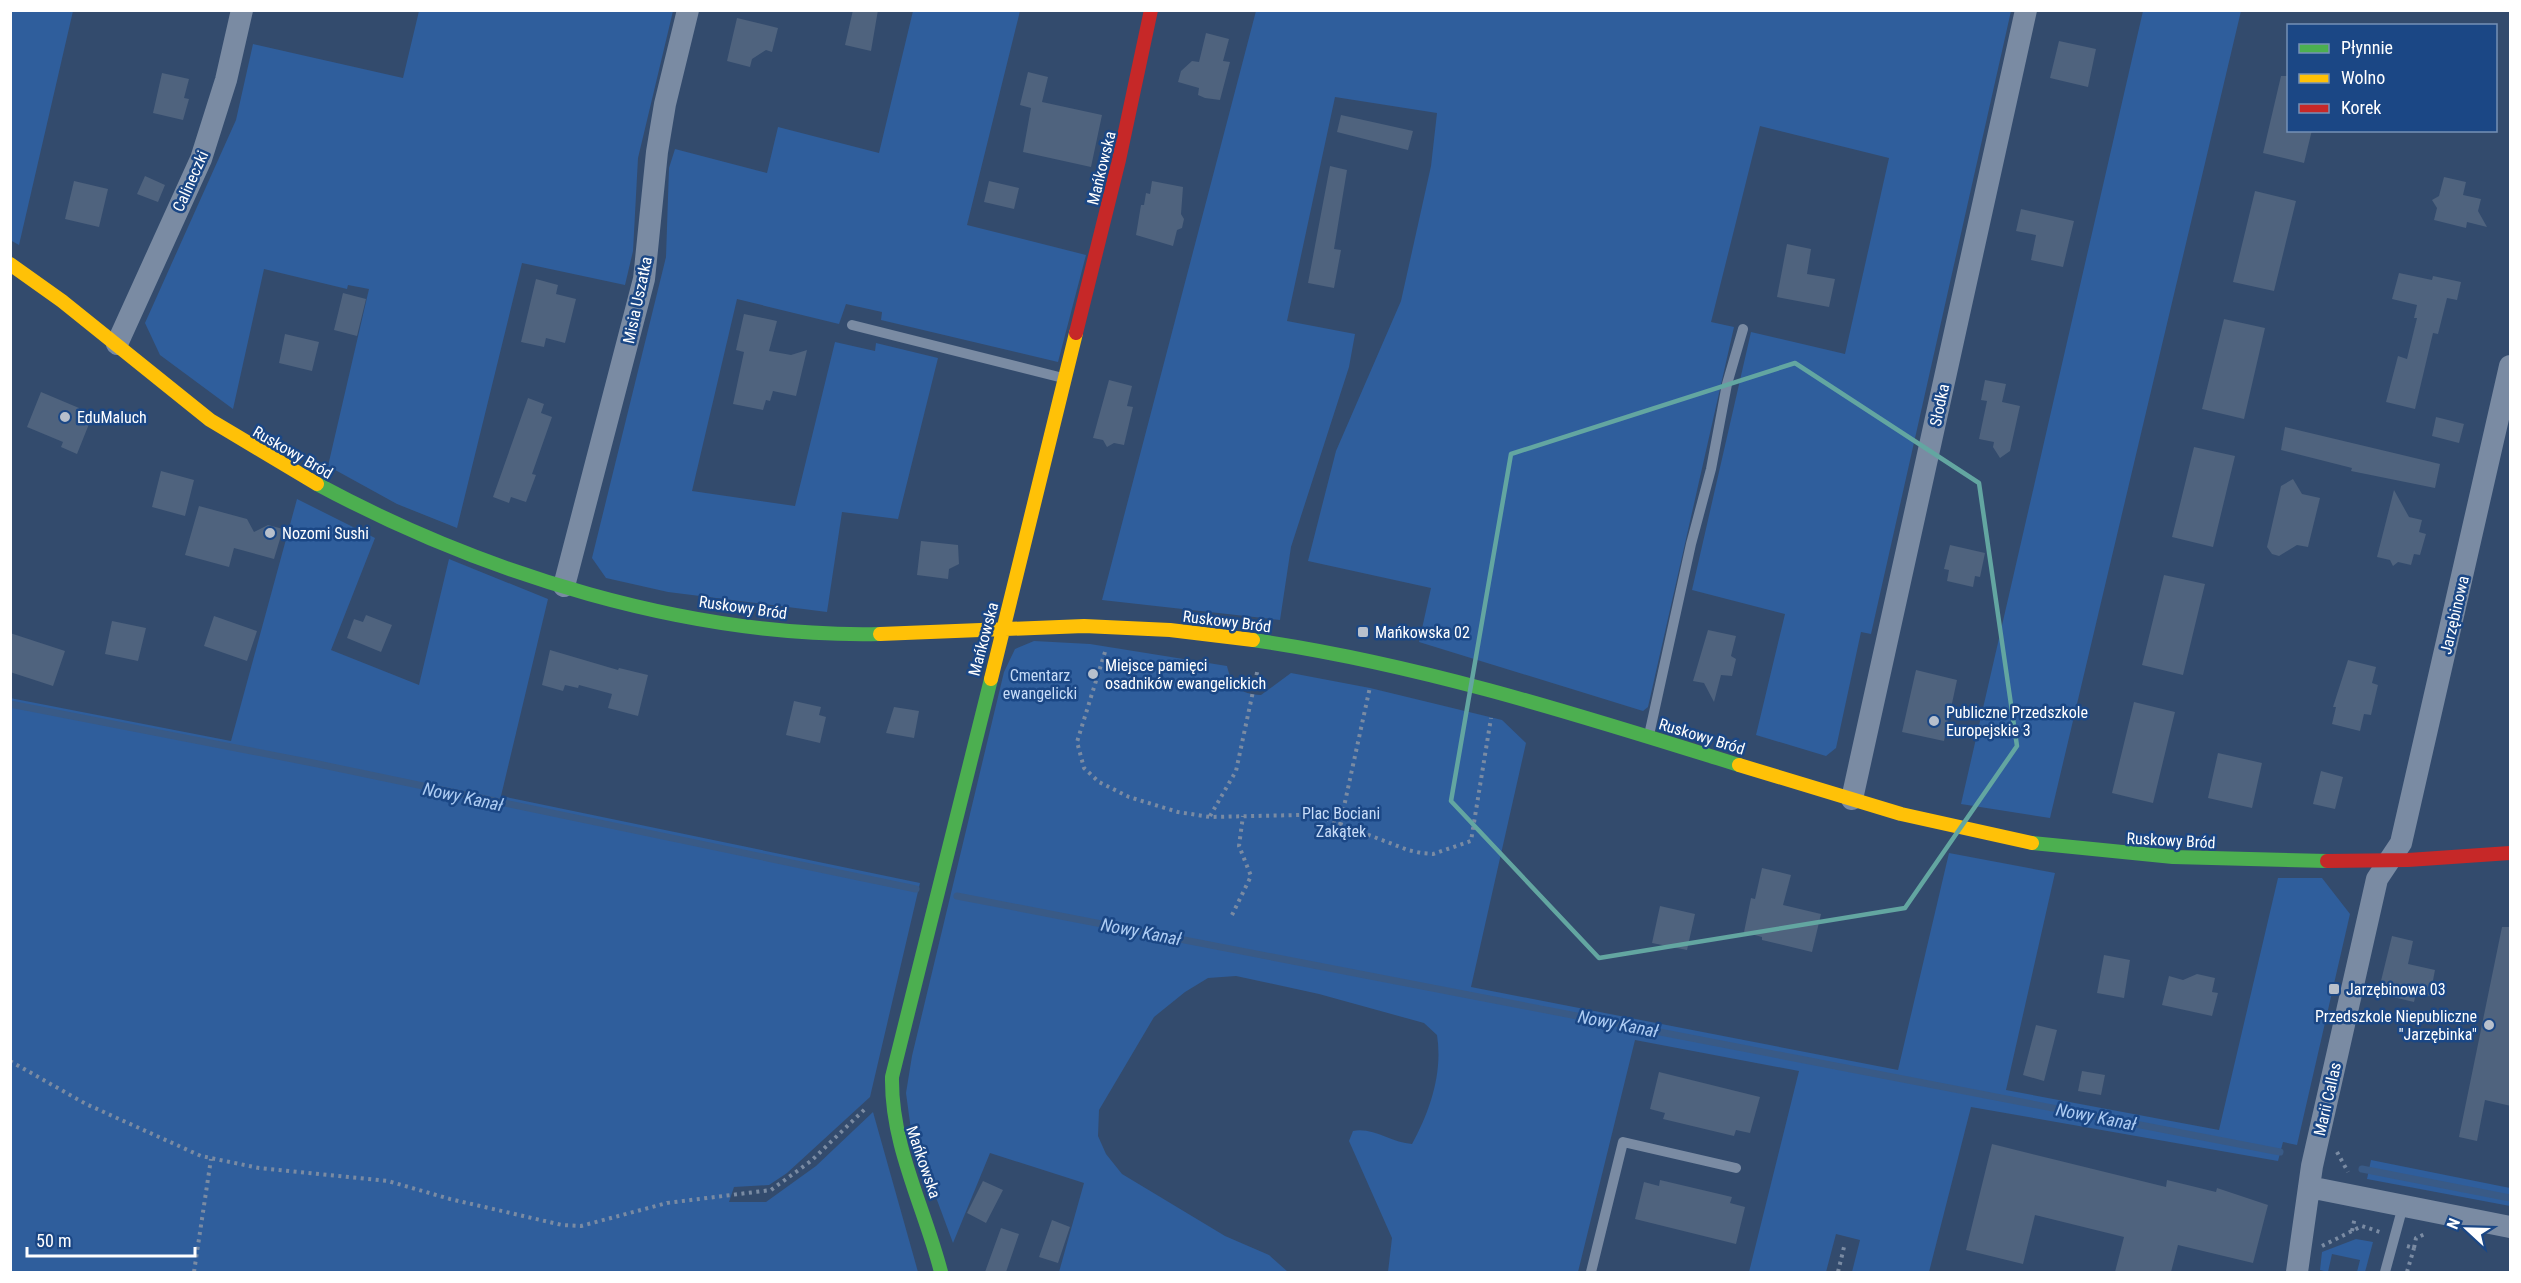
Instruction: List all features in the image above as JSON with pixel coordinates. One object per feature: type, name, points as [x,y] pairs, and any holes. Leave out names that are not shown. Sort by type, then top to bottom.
[{"type":"street","name":"Calineczki","points":[[117,344],[201,159],[226,80],[242,10]]},
{"type":"street","name":"Misia Uszatka","points":[[564,586],[644,279],[657,152],[665,104],[688,10]]},
{"type":"street","name":"Słodka","points":[[1852,799],[2026,10]]},
{"type":"street","name":"Mańkowska","points":[[941,1272],[927,1221],[895,1134],[890,1098],[898,1045],[1066,379],[1136,89],[1146,12]]},
{"type":"street","name":"Ruskowy Bród","points":[[10,264],[117,344],[207,418],[316,485],[463,551],[564,586],[668,613],[815,634],[848,635],[1070,626],[1138,628],[1286,645],[1374,662],[1499,693],[1852,799],[1977,833],[2062,848],[2207,859],[2388,861],[2511,853]]},
{"type":"street","name":"Jarzębinowa","points":[[2388,861],[2401,843],[2511,366]]},
{"type":"street","name":"Marii Callas","points":[[2297,1272],[2309,1187],[2377,879],[2388,861]]},
{"type":"street","points":[[2309,1187],[2511,1227]]},
{"type":"lane","points":[[852,325],[1066,379]]},
{"type":"lane","points":[[1649,737],[1711,469],[1727,384],[1743,329]]},
{"type":"lane","points":[[1591,1272],[1623,1142],[1736,1168]]},
{"type":"lane","points":[[2385,1272],[2403,1206]]},
{"type":"path","points":[[1107,647],[1077,742],[1084,768],[1099,782],[1129,796],[1178,812],[1210,817],[1300,814],[1322,818],[1408,850],[1433,854],[1471,841],[1492,714]]},
{"type":"path","points":[[1210,817],[1236,771],[1258,666]]},
{"type":"path","points":[[1340,825],[1371,684]]},
{"type":"path","points":[[1232,915],[1251,876],[1239,846],[1243,816]]},
{"type":"path","points":[[10,1061],[86,1104],[151,1132],[180,1148],[211,1158],[259,1168],[388,1181],[450,1199],[562,1225],[581,1226],[667,1203],[771,1190],[811,1161],[862,1112],[877,1101],[890,1098]]},
{"type":"path","points":[[194,1272],[211,1158]]},
{"type":"path","points":[[1838,1272],[1844,1247]]},
{"type":"path","points":[[2407,1272],[2414,1248]]},
{"type":"highlighted area","points":[[1795,363],[1979,483],[2017,746],[1905,908],[1599,958],[1451,801],[1511,454]]},
{"type":"green space","points":[[11,10],[73,11],[19,245],[10,240]]},
{"type":"green space","points":[[419,11],[673,11],[638,158],[633,251],[625,285],[522,263],[457,528],[397,504],[328,466],[369,289],[348,285],[347,289],[264,269],[233,409],[160,355],[145,323],[236,120],[253,44],[403,78]]},
{"type":"green space","points":[[913,11],[1020,11],[967,225],[1086,255],[1058,362],[881,320],[882,312],[846,304],[839,324],[737,299],[692,491],[795,506],[835,342],[875,351],[876,343],[938,358],[898,519],[842,512],[827,612],[668,592],[606,578],[592,558],[666,257],[669,168],[675,149],[767,173],[778,127],[879,153]]},
{"type":"green space","points":[[1256,11],[2011,11],[1871,634],[1861,632],[1836,748],[1826,756],[1756,735],[1785,614],[1692,590],[1751,332],[1845,354],[1889,158],[1760,126],[1711,322],[1734,327],[1648,707],[1643,711],[1419,642],[1431,588],[1308,561],[1336,451],[1401,301],[1431,166],[1437,113],[1335,97],[1287,321],[1355,334],[1349,367],[1291,547],[1280,620],[1102,600]]},
{"type":"green space","points":[[2143,11],[2241,11],[2050,818],[1961,804]]},
{"type":"green space","points":[[297,499],[375,538],[331,650],[419,685],[449,559],[548,599],[501,796],[920,883],[870,1097],[787,1173],[769,1185],[734,1187],[729,1202],[766,1202],[816,1166],[873,1112],[918,1272],[11,1272],[10,698],[231,741]]},
{"type":"green space","points":[[1034,641],[1090,644],[1227,666],[1234,684],[1248,693],[1261,695],[1291,673],[1370,688],[1502,720],[1526,743],[1471,987],[1898,1070],[1949,853],[2055,873],[2006,1090],[2219,1130],[2278,878],[2322,878],[2350,914],[2297,1145],[2283,1142],[2278,1161],[1971,1107],[1929,1272],[1852,1272],[1860,1240],[1836,1234],[1826,1272],[1749,1272],[1799,1071],[1635,1040],[1578,1272],[1388,1272],[1392,1238],[1349,1141],[1353,1131],[1360,1130],[1412,1144],[1434,1091],[1438,1063],[1437,1035],[1424,1023],[1319,994],[1236,976],[1208,978],[1185,992],[1154,1017],[1099,1110],[1098,1136],[1106,1154],[1122,1174],[1225,1236],[1269,1255],[1288,1272],[1059,1272],[1084,1183],[990,1153],[953,1243],[911,1130],[906,1093],[912,1056],[1004,672],[1015,649]]},
{"type":"green space","points":[[2371,1160],[2510,1188],[2510,1206],[2367,1179]]},
{"type":"green space","points":[[2356,1239],[2373,1242],[2365,1272],[2357,1272],[2360,1260],[2332,1254],[2328,1272],[2320,1270],[2322,1252]]},
{"type":"building","points":[[853,10],[878,10],[871,51],[845,45]]},
{"type":"building","points":[[737,18],[778,28],[772,52],[766,50],[752,59],[750,67],[727,61]]},
{"type":"building","points":[[1206,33],[1229,39],[1223,61],[1230,62],[1220,100],[1198,95],[1199,88],[1178,82],[1181,71],[1192,61],[1199,62]]},
{"type":"building","points":[[2059,41],[2096,49],[2088,87],[2050,78]]},
{"type":"building","points":[[1028,72],[1048,77],[1042,102],[1102,115],[1091,167],[1023,152],[1031,108],[1020,105]]},
{"type":"building","points":[[162,73],[189,79],[184,98],[189,99],[183,120],[153,113]]},
{"type":"building","points":[[2281,76],[2287,76],[2287,132],[2312,132],[2304,163],[2263,153]]},
{"type":"building","points":[[1341,115],[1413,131],[1408,150],[1337,132]]},
{"type":"building","points":[[1330,166],[1347,170],[1334,249],[1341,250],[1334,288],[1308,283]]},
{"type":"building","points":[[145,176],[165,185],[158,202],[137,194]]},
{"type":"building","points":[[2444,177],[2466,182],[2463,195],[2481,199],[2478,211],[2487,227],[2467,222],[2466,228],[2434,220],[2437,208],[2432,200],[2439,196]]},
{"type":"building","points":[[74,181],[108,189],[99,227],[65,219]]},
{"type":"building","points":[[989,181],[1019,188],[1014,209],[984,202]]},
{"type":"building","points":[[1152,181],[1183,187],[1181,214],[1184,219],[1182,228],[1177,230],[1173,246],[1136,235],[1141,205],[1144,205],[1146,193],[1150,194]]},
{"type":"building","points":[[2255,191],[2296,201],[2274,291],[2233,282]]},
{"type":"building","points":[[2021,209],[2074,221],[2063,267],[2031,260],[2036,235],[2016,231]]},
{"type":"building","points":[[1787,244],[1811,249],[1807,274],[1835,279],[1829,307],[1777,297]]},
{"type":"building","points":[[2399,273],[2432,280],[2433,276],[2461,282],[2457,300],[2447,298],[2438,334],[2433,333],[2415,409],[2386,402],[2398,356],[2407,359],[2417,318],[2414,318],[2417,305],[2392,299]]},
{"type":"building","points":[[536,279],[558,285],[556,294],[576,299],[565,343],[546,338],[544,347],[521,342]]},
{"type":"building","points":[[343,293],[366,299],[357,336],[334,330]]},
{"type":"building","points":[[744,314],[777,321],[769,351],[791,355],[807,350],[796,396],[773,391],[770,401],[766,400],[763,410],[733,404],[744,352],[736,350]]},
{"type":"building","points":[[2224,319],[2265,328],[2244,419],[2202,409]]},
{"type":"building","points":[[285,334],[319,342],[312,371],[279,363]]},
{"type":"building","points":[[1109,380],[1132,386],[1127,406],[1133,407],[1124,445],[1114,443],[1107,447],[1103,440],[1093,438]]},
{"type":"building","points":[[1985,380],[2006,384],[2002,402],[2020,406],[2010,451],[2000,458],[1993,447],[1994,442],[1979,439],[1987,401],[1981,400]]},
{"type":"building","points":[[41,392],[79,408],[77,413],[91,419],[77,454],[61,447],[63,442],[27,427]]},
{"type":"building","points":[[528,398],[544,404],[541,413],[552,417],[532,474],[536,475],[526,502],[511,497],[509,503],[493,497]]},
{"type":"building","points":[[2436,417],[2464,424],[2459,443],[2432,436]]},
{"type":"building","points":[[2285,427],[2440,464],[2435,488],[2351,471],[2352,468],[2281,450]]},
{"type":"building","points":[[2194,447],[2235,456],[2213,547],[2172,537]]},
{"type":"building","points":[[161,471],[194,480],[185,516],[152,507]]},
{"type":"building","points":[[2293,479],[2302,494],[2320,498],[2308,547],[2297,545],[2279,556],[2272,554],[2267,547],[2281,486]]},
{"type":"building","points":[[2394,490],[2409,517],[2422,520],[2419,532],[2426,534],[2420,555],[2414,554],[2411,565],[2398,562],[2393,566],[2390,560],[2377,557]]},
{"type":"building","points":[[199,506],[247,519],[254,532],[268,525],[283,529],[274,559],[234,548],[229,567],[185,555]]},
{"type":"building","points":[[921,541],[958,545],[959,564],[949,569],[948,579],[917,575]]},
{"type":"building","points":[[1950,545],[1985,553],[1980,577],[1975,576],[1973,587],[1947,581],[1949,570],[1944,569]]},
{"type":"building","points":[[2164,575],[2205,584],[2183,675],[2142,665]]},
{"type":"building","points":[[366,615],[392,625],[381,652],[347,638],[354,619],[363,622]]},
{"type":"building","points":[[214,616],[257,631],[247,661],[204,646]]},
{"type":"building","points":[[112,621],[146,628],[138,661],[105,654]]},
{"type":"building","points":[[1708,630],[1736,636],[1731,656],[1736,659],[1732,676],[1721,675],[1714,702],[1704,683],[1693,681]]},
{"type":"building","points":[[10,633],[65,651],[53,686],[10,672]]},
{"type":"building","points":[[550,650],[618,670],[619,668],[648,675],[638,716],[608,708],[612,694],[579,685],[578,688],[565,685],[563,691],[542,685]]},
{"type":"building","points":[[2348,660],[2376,667],[2372,683],[2378,685],[2371,715],[2364,714],[2360,731],[2332,724],[2336,707],[2333,707]]},
{"type":"building","points":[[1916,670],[1957,680],[1944,741],[1902,732]]},
{"type":"building","points":[[794,701],[821,707],[819,715],[826,717],[820,743],[786,735]]},
{"type":"building","points":[[2134,702],[2175,712],[2153,803],[2112,793]]},
{"type":"building","points":[[894,707],[919,711],[914,738],[886,733]]},
{"type":"building","points":[[2218,753],[2262,763],[2252,808],[2208,798]]},
{"type":"building","points":[[2321,771],[2343,777],[2335,809],[2313,804]]},
{"type":"building","points":[[1762,868],[1791,875],[1783,905],[1821,914],[1812,952],[1762,940],[1762,937],[1744,932],[1751,898],[1755,899]]},
{"type":"building","points":[[1660,906],[1695,914],[1687,950],[1652,943]]},
{"type":"building","points":[[2502,927],[2511,927],[2511,1106],[2485,1100],[2477,1141],[2459,1137]]},
{"type":"building","points":[[2392,936],[2413,941],[2408,964],[2435,970],[2430,996],[2416,993],[2414,1002],[2393,997],[2395,988],[2380,985]]},
{"type":"building","points":[[2104,955],[2130,960],[2124,998],[2097,993]]},
{"type":"building","points":[[2197,974],[2215,978],[2212,992],[2218,993],[2212,1016],[2162,1005],[2169,976],[2183,980]]},
{"type":"building","points":[[2036,1025],[2057,1030],[2044,1081],[2023,1075]]},
{"type":"building","points":[[2082,1071],[2105,1075],[2101,1095],[2078,1091]]},
{"type":"building","points":[[1659,1072],[1760,1097],[1750,1133],[1736,1130],[1734,1136],[1663,1119],[1665,1113],[1650,1109]]},
{"type":"building","points":[[1992,1144],[2166,1187],[2167,1180],[2216,1192],[2217,1188],[2268,1205],[2253,1263],[2178,1245],[2171,1272],[2115,1272],[2124,1237],[2035,1215],[2023,1264],[1966,1250]]},
{"type":"building","points":[[1660,1180],[1732,1197],[1730,1203],[1745,1207],[1736,1244],[1635,1219],[1644,1182],[1659,1186]]},
{"type":"building","points":[[983,1181],[1003,1190],[986,1223],[967,1213]]},
{"type":"building","points":[[1052,1220],[1070,1227],[1058,1263],[1039,1257]]},
{"type":"building","points":[[1001,1228],[1019,1234],[1006,1272],[985,1272]]},
{"type":"waterway","name":"Nowy Kanał","points":[[10,704],[318,764],[916,889]]},
{"type":"waterway","name":"Nowy Kanał","points":[[957,896],[2280,1152]]},
{"type":"waterway","name":"Nowy Kanał","points":[[2362,1169],[2510,1198]]},
{"type":"traffic: fast","points":[[317,484],[449,546],[518,572],[589,594],[662,612],[735,625],[808,632],[880,634]]},
{"type":"traffic: fast","points":[[1253,640],[1315,650],[1438,677],[1559,710],[1739,765]]},
{"type":"traffic: fast","points":[[941,1272],[903,1152],[893,1102],[892,1077],[991,679]]},
{"type":"traffic: fast","points":[[2032,843],[2173,857],[2327,861]]},
{"type":"traffic: slow","points":[[10,264],[62,301],[210,420],[317,484]]},
{"type":"traffic: slow","points":[[991,679],[1076,333]]},
{"type":"traffic: slow","points":[[880,634],[1084,626],[1170,630],[1253,640]]},
{"type":"traffic: slow","points":[[1739,765],[1901,814],[2032,843]]},
{"type":"traffic: jam","points":[[1076,333],[1119,160],[1151,10]]},
{"type":"traffic: jam","points":[[2327,861],[2408,860],[2510,853]]},
{"type":"place","name":"EduMaluch","points":[[65,417]]},
{"type":"place","name":"Nozomi Sushi","points":[[270,533]]},
{"type":"place","name":"Mańkowska 02","points":[[1363,632]]},
{"type":"place","name":"Miejsce pamięci osadników ewangelickich","points":[[1093,674]]},
{"type":"place","name":"Publiczne Przedszkole Europejskie 3","points":[[1934,721]]},
{"type":"place","name":"Jarzębinowa 03","points":[[2334,989]]},
{"type":"place","name":"Przedszkole Niepubliczne \"Jarzębinka\"","points":[[2489,1025]]},
{"type":"park label","name":"Cmentarz ewangelicki","points":[[1040,684]]},
{"type":"park label","name":"Plac Bociani Zakątek","points":[[1341,822]]}]
